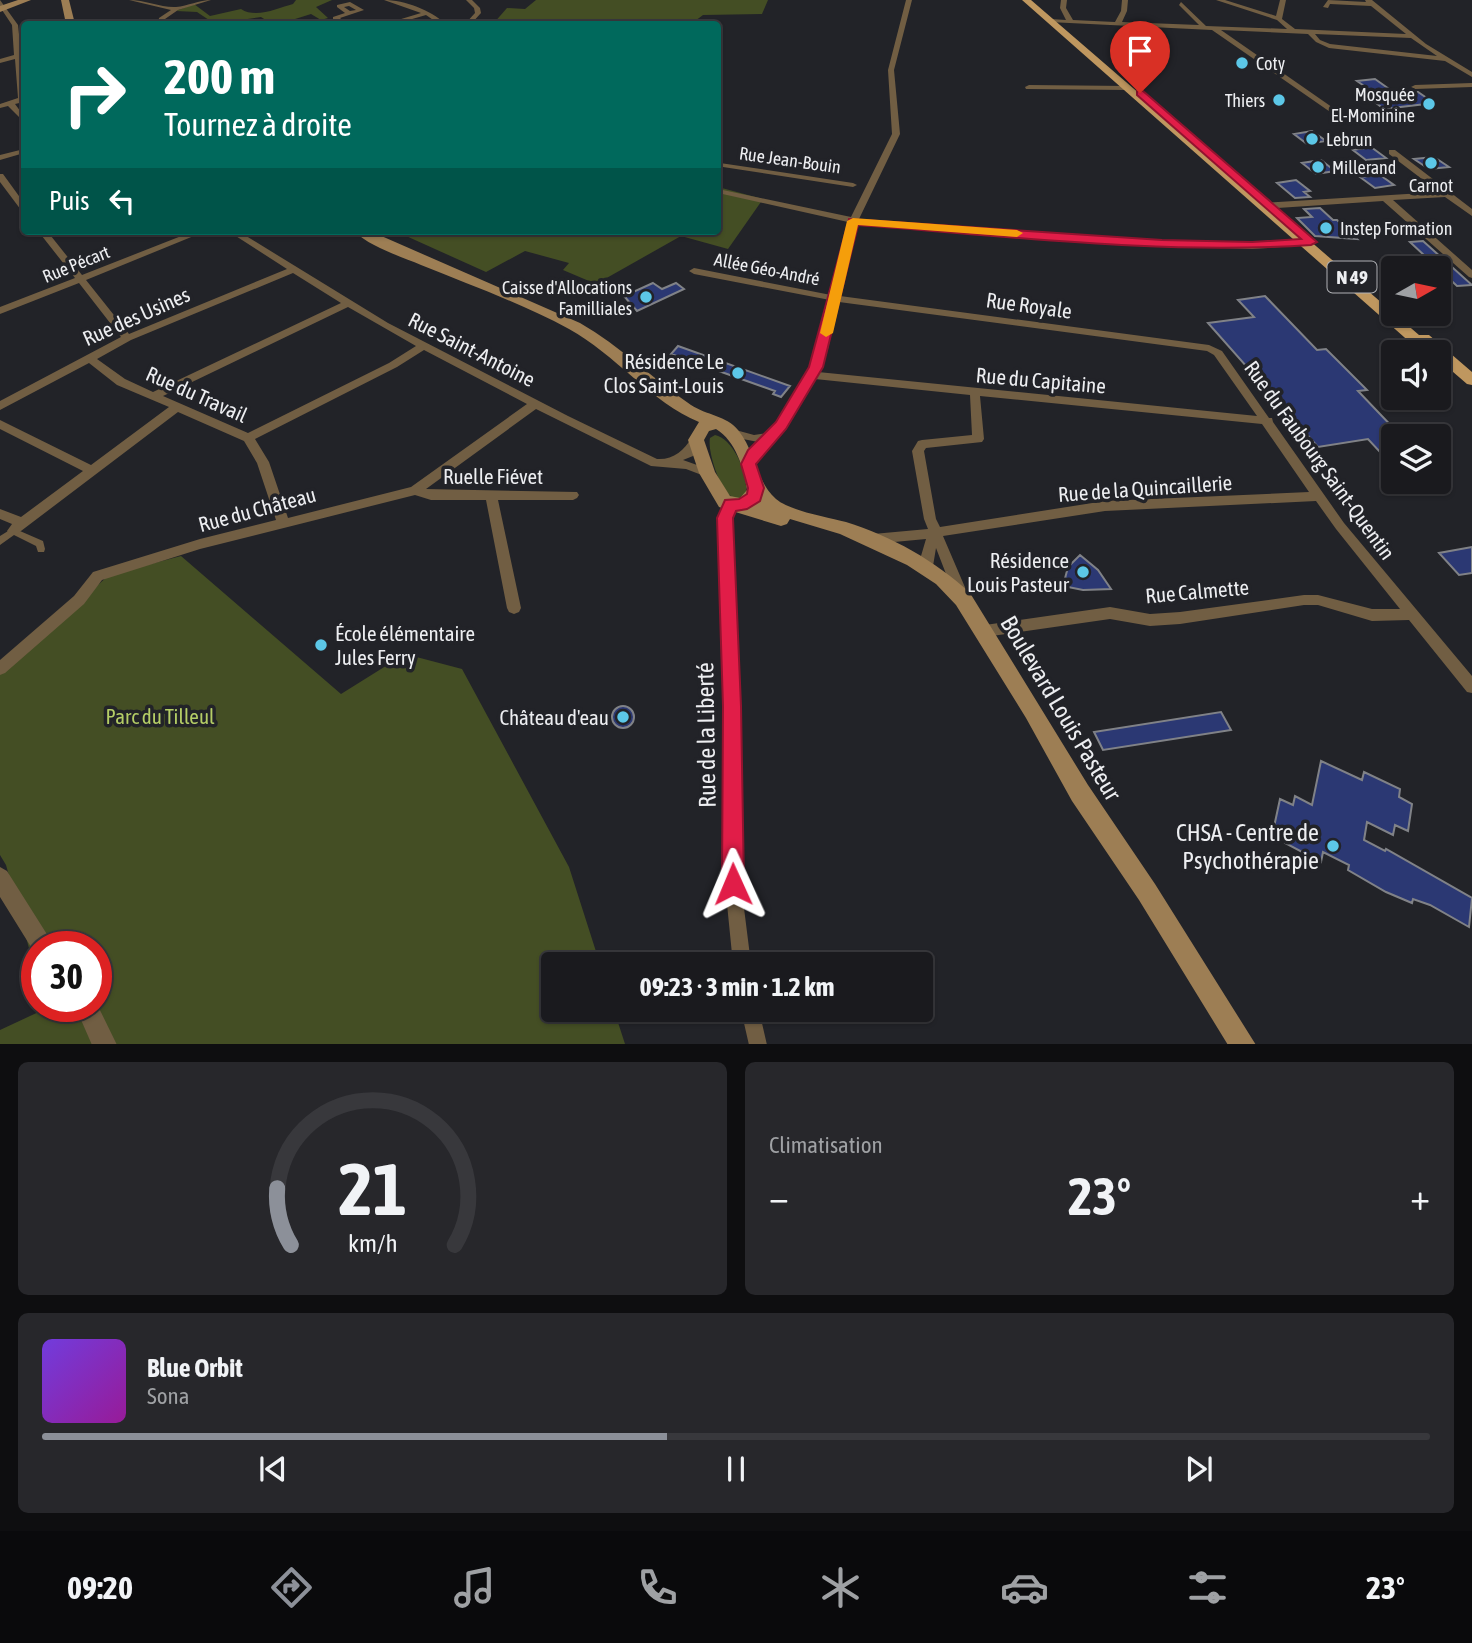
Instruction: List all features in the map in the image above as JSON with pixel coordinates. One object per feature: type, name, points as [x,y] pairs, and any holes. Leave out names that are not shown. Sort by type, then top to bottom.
[{"type":"main road","points":[[2,6],[27,0]]},
{"type":"main road","points":[[65,0],[70,21]]},
{"type":"main road","name":"N 49","points":[[1026,0],[1054,21],[1308,242],[1417,340]]},
{"type":"main road","name":"N 49","points":[[1032,0],[1128,88],[1162,115]]},
{"type":"main road","points":[[368,235],[428,264],[541,309],[576,326],[621,356],[667,396],[701,420],[732,433],[748,464],[756,488],[754,497],[736,505]]},
{"type":"main road","name":"N 49","points":[[1308,242],[1381,301]]},
{"type":"main road","name":"N 49","points":[[1410,326],[1472,380]]},
{"type":"main road","points":[[1451,370],[1472,388]]},
{"type":"main road","points":[[667,396],[693,425],[707,473],[718,495],[736,505],[780,519],[849,538],[866,539]]},
{"type":"main road","points":[[697,438],[703,427],[715,424]]},
{"type":"main road","name":"Boulevard Louis Pasteur","points":[[756,488],[771,505],[845,529],[898,552],[943,579],[963,598],[1080,793],[1147,892],[1242,1044]]},
{"type":"street","points":[[162,21],[176,9],[208,0]]},
{"type":"street","points":[[387,0],[427,13],[439,21]]},
{"type":"street","points":[[469,0],[478,13],[471,21]]},
{"type":"street","points":[[748,464],[754,454],[775,435],[812,375],[822,349],[853,221],[896,134],[891,70],[909,0]]},
{"type":"street","points":[[1064,0],[1063,9],[1070,21]]},
{"type":"street","points":[[1118,23],[1124,12],[1125,0]]},
{"type":"street","points":[[1219,0],[1279,19],[1292,30]]},
{"type":"street","points":[[1279,19],[1283,0]]},
{"type":"street","points":[[135,1],[176,9]]},
{"type":"street","points":[[1326,7],[1328,2],[1371,2],[1411,36],[1472,75]]},
{"type":"street","points":[[1181,4],[1203,27]]},
{"type":"street","points":[[0,61],[21,55],[15,25],[2,6]]},
{"type":"street","points":[[340,21],[335,18],[350,13]]},
{"type":"street","points":[[400,21],[427,13]]},
{"type":"street","points":[[1054,21],[1411,36]]},
{"type":"street","points":[[1350,26],[1357,33]]},
{"type":"street","points":[[1214,28],[1336,114]]},
{"type":"street","points":[[1309,32],[1318,41],[1329,46],[1446,59]]},
{"type":"street","points":[[1415,87],[1472,85]]},
{"type":"street","points":[[1029,87],[1128,88]]},
{"type":"street","points":[[0,106],[21,100]]},
{"type":"street","points":[[10,103],[21,116]]},
{"type":"street","points":[[0,158],[21,152]]},
{"type":"street","points":[[1392,152],[1472,213]]},
{"type":"street","name":"Rue Jean-Bouin","points":[[723,165],[853,185]]},
{"type":"street","points":[[0,176],[21,204]]},
{"type":"street","points":[[721,192],[853,221],[1162,243],[1252,246],[1308,242]]},
{"type":"street","points":[[1266,206],[1448,194]]},
{"type":"street","points":[[1384,197],[1466,265],[1472,275]]},
{"type":"street","points":[[46,235],[127,338]]},
{"type":"street","name":"Rue Pécart","points":[[0,311],[192,235]]},
{"type":"street","name":"Rue Saint-Antoine","points":[[238,235],[348,304],[423,346],[631,452],[660,464],[687,465],[707,473]]},
{"type":"street","name":"Rue des Usines","points":[[0,406],[127,338],[292,270]]},
{"type":"street","name":"Allée Géo-André","points":[[694,271],[835,298]]},
{"type":"street","name":"Rue Royale","points":[[835,298],[1209,348],[1218,352]]},
{"type":"street","points":[[154,396],[348,304]]},
{"type":"street","points":[[248,438],[393,365],[423,346]]},
{"type":"street","name":"Rue du Faubourg Saint-Quentin","points":[[1218,352],[1268,421],[1317,496],[1472,687]]},
{"type":"street","name":"Rue du Travail","points":[[89,358],[121,382],[248,438],[263,462],[283,523]]},
{"type":"street","name":"Rue du Capitaine","points":[[812,375],[975,394],[1268,421]]},
{"type":"street","points":[[927,568],[927,556],[934,533],[919,447],[922,444],[978,439],[975,394]]},
{"type":"street","name":"Rue du Château","points":[[0,669],[79,600],[98,576],[200,544],[415,491],[536,403]]},
{"type":"street","points":[[0,541],[177,407]]},
{"type":"street","points":[[0,424],[92,471]]},
{"type":"street","points":[[732,433],[754,439],[775,435]]},
{"type":"street","points":[[660,464],[689,453],[697,438]]},
{"type":"street","name":"Ruelle Fiévet","points":[[415,491],[431,495],[573,495]]},
{"type":"street","points":[[492,495],[514,608]]},
{"type":"street","name":"Rue de la Quincaillerie","points":[[866,539],[934,533],[1105,506],[1317,496]]},
{"type":"street","name":"Rue de la Liberté","points":[[736,505],[725,525],[732,706],[733,884],[740,952]]},
{"type":"street","points":[[0,513],[40,544],[41,549]]},
{"type":"street","points":[[934,533],[940,541],[963,598]]},
{"type":"street","name":"Rue Calmette","points":[[985,631],[1110,613],[1150,620],[1180,618],[1304,600],[1318,600],[1372,615],[1412,614]]},
{"type":"street","points":[[0,878],[34,931]]},
{"type":"street","points":[[94,1022],[105,1044]]},
{"type":"street","points":[[753,1022],[758,1044]]},
{"type":"green space","points":[[296,0],[332,0],[316,7],[328,18],[321,20],[311,14],[293,21],[269,21],[261,17],[210,21],[197,12],[176,11],[194,4],[210,16],[241,9],[260,13],[293,4]]},
{"type":"green space","points":[[536,0],[768,0],[762,14],[703,15],[695,21],[496,21],[507,8],[525,9]]},
{"type":"green space","points":[[721,188],[763,199],[728,249],[681,236],[596,284],[563,270],[569,263],[525,251],[486,272],[404,235],[721,235]]},
{"type":"green space","points":[[715,435],[729,444],[740,461],[746,481],[745,498],[735,498],[729,494],[719,480],[710,444],[710,438]]},
{"type":"green space","name":"Parc du Tilleul","points":[[181,556],[341,694],[405,654],[462,669],[569,867],[596,952],[541,952],[541,1022],[618,1022],[625,1044],[0,1044],[0,1030],[21,1020],[112,1022],[112,931],[24,931],[6,865],[0,855],[0,673],[109,575]]},
{"type":"building","points":[[1375,79],[1392,91],[1418,92],[1434,103],[1384,109],[1372,100],[1383,99],[1357,81]]},
{"type":"building","name":"Lebrun","points":[[1312,131],[1326,141],[1307,144],[1294,134]]},
{"type":"building","points":[[1371,147],[1386,158],[1366,160],[1353,150]]},
{"type":"building","name":"Carnot","points":[[1434,157],[1449,167],[1429,169],[1414,159]]},
{"type":"building","name":"Millerand","points":[[1321,160],[1335,171],[1316,174],[1302,163]]},
{"type":"building","points":[[1380,175],[1394,185],[1375,188],[1360,177]]},
{"type":"building","points":[[1296,180],[1310,191],[1304,192],[1310,197],[1295,198],[1277,183]]},
{"type":"building","name":"Instep Formation","points":[[1320,208],[1357,239],[1315,236],[1297,218],[1312,217],[1304,209]]},
{"type":"building","points":[[1423,241],[1440,256],[1425,256],[1410,242]]},
{"type":"building","points":[[1451,266],[1472,285],[1457,286],[1451,280]]},
{"type":"building","name":"Caisse d'Allocations Familliales","points":[[653,283],[662,289],[676,283],[684,289],[637,311],[624,296]]},
{"type":"building","points":[[1265,296],[1317,350],[1326,349],[1367,390],[1358,391],[1390,424],[1381,424],[1381,453],[1368,439],[1318,447],[1208,323],[1254,317],[1238,300]]},
{"type":"building","name":"Résidence Le Clos Saint-Louis","points":[[678,346],[790,386],[781,397],[773,394],[775,391],[671,354]]},
{"type":"building","points":[[1472,547],[1472,573],[1459,575],[1439,553]]},
{"type":"building","name":"Résidence Louis Pasteur","points":[[1080,555],[1098,570],[1111,589],[1083,590],[1063,586],[1068,567]]},
{"type":"building","name":"Château d'eau","points":[[623,706],[631,709],[634,717],[631,725],[623,728],[615,725],[612,717],[615,709]]},
{"type":"building","points":[[1221,712],[1231,730],[1103,750],[1094,732]]},
{"type":"building","name":"CHSA - Centre de Psychothérapie","points":[[1321,761],[1362,780],[1364,772],[1400,789],[1399,797],[1412,804],[1408,831],[1395,825],[1393,835],[1367,822],[1364,840],[1385,851],[1386,849],[1472,898],[1469,927],[1430,905],[1413,899],[1412,903],[1386,892],[1348,870],[1349,865],[1323,852],[1321,862],[1285,843],[1287,833],[1274,827],[1280,799],[1293,805],[1295,796],[1312,805]]},
{"type":"slow traffic","points":[[826,333],[853,221],[1017,233]]},
{"type":"place","name":"Coty","points":[[1242,63]]},
{"type":"place","name":"Thiers","points":[[1279,100]]},
{"type":"place","name":"Mosquée El-Mominine","points":[[1429,104]]},
{"type":"place","name":"Lebrun","points":[[1312,139]]},
{"type":"place","name":"Carnot","points":[[1431,163]]},
{"type":"place","name":"Millerand","points":[[1318,167]]},
{"type":"place","name":"Instep Formation","points":[[1326,228]]},
{"type":"place","name":"Caisse d'Allocations Familliales","points":[[646,297]]},
{"type":"place","name":"Résidence Le Clos Saint-Louis","points":[[738,373]]},
{"type":"place","name":"Résidence Louis Pasteur","points":[[1083,572]]},
{"type":"place","name":"École élémentaire Jules Ferry","points":[[321,645]]},
{"type":"place","name":"Château d'eau","points":[[623,717]]},
{"type":"place","name":"CHSA - Centre de Psychothérapie","points":[[1333,846]]},
{"type":"route","points":[[733,884],[732,706],[725,518],[730,505],[742,505],[754,497],[756,488],[748,464],[754,454],[775,435],[816,367],[853,221],[1162,243],[1252,246],[1311,242],[1140,93]]}]
